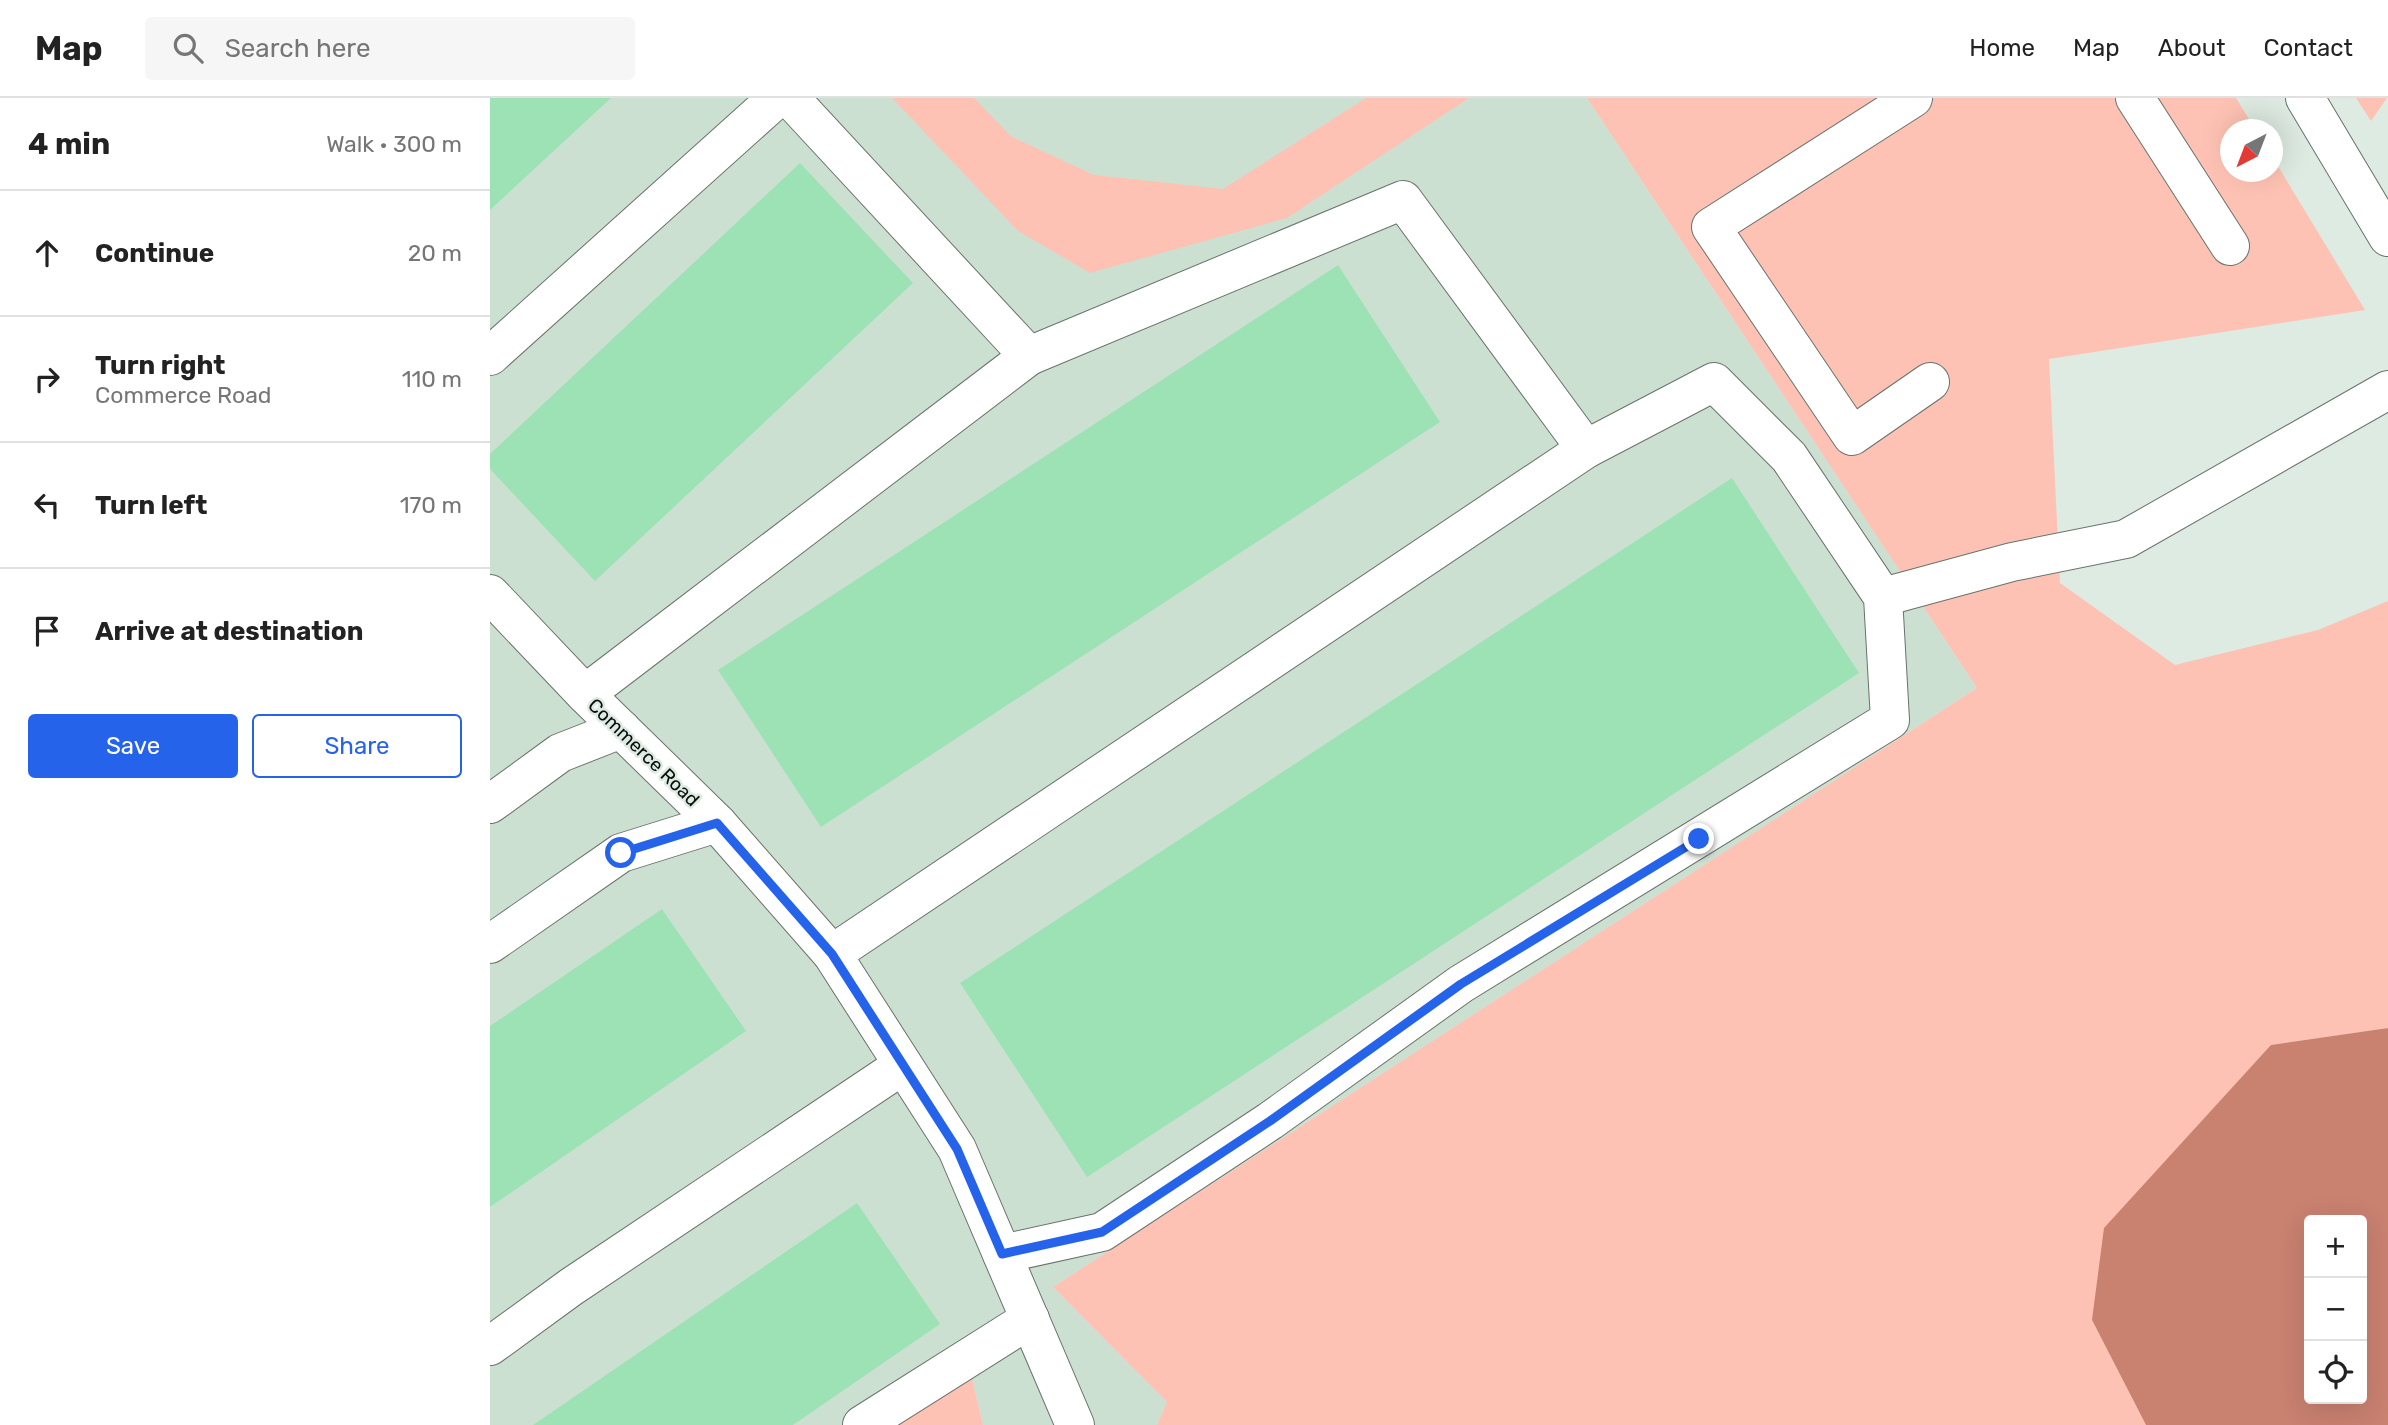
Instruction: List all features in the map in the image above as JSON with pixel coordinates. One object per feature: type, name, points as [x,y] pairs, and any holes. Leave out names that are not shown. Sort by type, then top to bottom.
[{"type":"street","points":[[490,356],[777,98]]},
{"type":"street","points":[[790,98],[1029,356]]},
{"type":"street","points":[[1913,98],[1711,227],[1852,436],[1930,382]]},
{"type":"street","points":[[2135,98],[2230,246]]},
{"type":"street","points":[[2305,98],[2388,237]]},
{"type":"street","points":[[584,694],[1029,356],[1403,200],[1586,449]]},
{"type":"street","points":[[832,954],[1586,449],[1714,382],[1789,457],[1883,597],[1890,720],[1461,984],[1270,1121],[1102,1232],[1002,1254]]},
{"type":"street","points":[[1883,597],[2012,562],[2126,539],[2388,390]]},
{"type":"street","name":"Commerce Road","points":[[490,594],[584,694],[717,823],[832,954],[957,1149],[1075,1425]]},
{"type":"street","points":[[490,804],[560,753],[621,729]]},
{"type":"street","points":[[490,944],[621,853],[717,823]]},
{"type":"street","points":[[490,1346],[571,1287],[903,1065]]},
{"type":"street","points":[[862,1425],[1030,1319]]},
{"type":"shaded area","points":[[490,98],[1587,98],[1977,688],[1053,1287],[1167,1402],[1157,1425],[983,1425],[969,1366],[884,1425],[490,1425]]},
{"type":"shaded area","points":[[892,98],[974,98],[1012,137],[1094,175],[1223,189],[1366,98],[1469,98],[1287,218],[1090,273],[1018,231]]},
{"type":"shaded area","points":[[1587,98],[2236,98],[2249,119],[2220,119],[2220,182],[2283,182],[2283,175],[2365,310],[2049,359],[2060,583],[2175,665],[2318,630],[2388,601],[2388,1028],[2271,1045],[2092,1320],[2146,1425],[1157,1425],[1167,1402],[1053,1287],[1977,688]]},
{"type":"shaded area","points":[[2356,98],[2387,98],[2371,121]]},
{"type":"shaded area","points":[[2388,1028],[2388,1425],[2146,1425],[2092,1320],[2104,1228],[2271,1045]]},
{"type":"shaded area","points":[[969,1366],[983,1425],[884,1425]]},
{"type":"building","points":[[490,98],[611,98],[490,210]]},
{"type":"building","points":[[800,163],[913,283],[595,581],[490,469],[490,454]]},
{"type":"building","points":[[1338,265],[1440,422],[821,827],[718,670]]},
{"type":"building","points":[[1732,478],[1859,673],[1087,1177],[960,983]]},
{"type":"building","points":[[662,909],[746,1031],[490,1207],[490,1026]]},
{"type":"building","points":[[857,1203],[940,1324],[793,1425],[533,1425]]},
{"type":"route","points":[[621,853],[717,823],[832,954],[957,1149],[1002,1254],[1102,1232],[1270,1121],[1461,984],[1699,839]]}]
